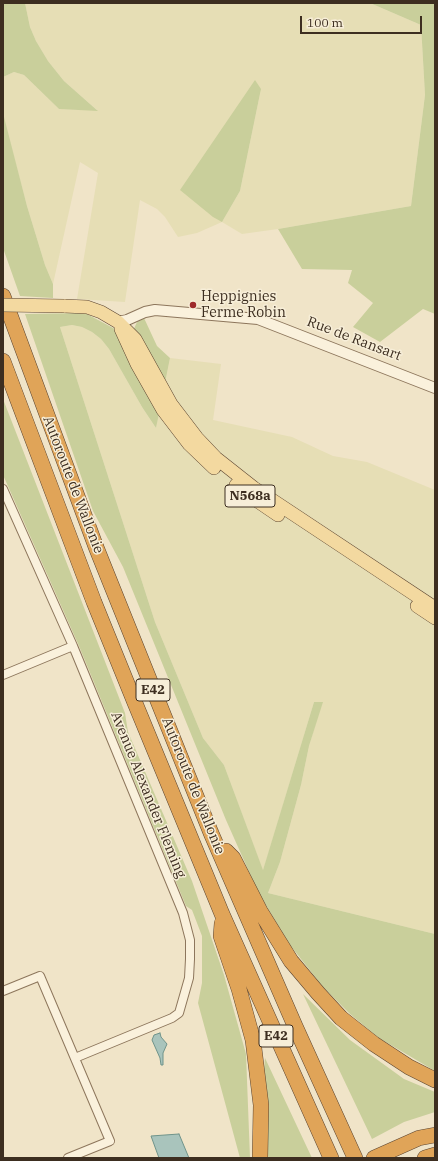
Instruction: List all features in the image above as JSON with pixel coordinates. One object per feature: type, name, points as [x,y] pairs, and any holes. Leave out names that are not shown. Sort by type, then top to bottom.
[{"type":"highway","name":"Autoroute de Wallonie","points":[[3,296],[96,547],[211,833],[295,1026],[353,1154]]},
{"type":"highway","name":"Autoroute de Wallonie","points":[[3,361],[94,602],[222,914],[331,1158]]},
{"type":"highway","points":[[211,833],[233,858],[260,911],[291,961],[318,993],[341,1018],[374,1044],[409,1067],[435,1080]]},
{"type":"highway","points":[[222,914],[221,936],[240,989],[254,1040],[261,1105],[260,1158]]},
{"type":"highway","points":[[374,1158],[419,1138],[435,1135]]},
{"type":"highway","points":[[425,1158],[435,1155]]},
{"type":"main road","name":"N568a","points":[[3,304],[87,307],[101,312],[118,322],[135,339],[171,404],[196,438],[216,458],[254,488],[435,608]]},
{"type":"main road","name":"N568a","points":[[118,322],[127,344],[163,410],[189,444],[211,465],[250,496],[435,618]]},
{"type":"street","name":"Rue de Ransart","points":[[118,322],[154,310],[258,319],[435,388]]},
{"type":"street","name":"Avenue Alexander Fleming","points":[[3,489],[73,646],[183,913],[190,940],[189,978],[179,1013],[172,1018],[75,1058]]},
{"type":"street","points":[[3,675],[73,646]]},
{"type":"street","points":[[3,991],[40,976],[110,1141],[68,1158]]},
{"type":"shaded area","points":[[25,3],[370,3],[421,25],[425,95],[411,206],[242,234],[222,222],[197,233],[178,237],[165,217],[157,209],[140,200],[125,302],[77,299],[98,173],[80,162],[53,284],[45,265],[27,206],[3,117],[3,77],[14,72],[24,75],[59,109],[97,110],[64,81],[48,61],[36,41],[30,27]],"holes":[[[261,89],[240,191],[222,222]]]},
{"type":"shaded area","points":[[72,325],[82,327],[101,339],[109,349],[142,407],[156,428],[170,358],[221,364],[213,420],[292,437],[333,456],[367,462],[435,490],[435,934],[268,893],[280,862],[301,785],[309,746],[322,702],[314,702],[263,871],[224,765],[203,738],[155,622],[60,327]]},
{"type":"green space","points":[[3,3],[25,3],[30,27],[36,41],[48,61],[64,81],[98,111],[59,109],[24,75],[14,72],[3,77]]},
{"type":"green space","points":[[370,3],[435,3],[435,314],[423,309],[380,342],[353,327],[373,303],[348,283],[352,270],[302,269],[278,229],[411,206],[425,95],[421,25]]},
{"type":"green space","points":[[255,80],[261,89],[240,191],[222,222],[213,217],[180,190]]},
{"type":"green space","points":[[3,113],[27,206],[45,265],[53,284],[53,298],[20,296],[3,248]]},
{"type":"green space","points":[[85,313],[115,329],[160,409],[156,428],[142,407],[109,349],[101,339],[82,327],[72,325],[60,327],[155,622],[203,738],[224,765],[263,870],[314,702],[323,702],[309,746],[301,785],[280,862],[268,893],[435,934],[435,1071],[379,1038],[350,1014],[323,987],[290,945],[258,892],[226,820],[123,567],[93,511],[25,314]]},
{"type":"green space","points":[[144,318],[157,346],[170,358],[164,388],[133,331],[137,322]]},
{"type":"green space","points":[[3,399],[125,713],[128,732],[192,881],[224,975],[246,1054],[250,1158],[240,1158],[198,1003],[202,983],[202,936],[192,910],[186,906],[79,646],[3,475]]},
{"type":"green space","points":[[303,994],[350,1040],[404,1079],[435,1092],[435,1112],[404,1122],[372,1139]]},
{"type":"green space","points":[[265,1058],[312,1158],[264,1158],[263,1082]]},
{"type":"water","points":[[160,1033],[161,1037],[167,1044],[163,1053],[163,1065],[161,1065],[160,1058],[152,1040],[154,1035]]},
{"type":"water","points":[[179,1134],[189,1158],[159,1158],[151,1136]]},
{"type":"place","name":"Heppignies Ferme Robin","points":[[193,305]]}]
